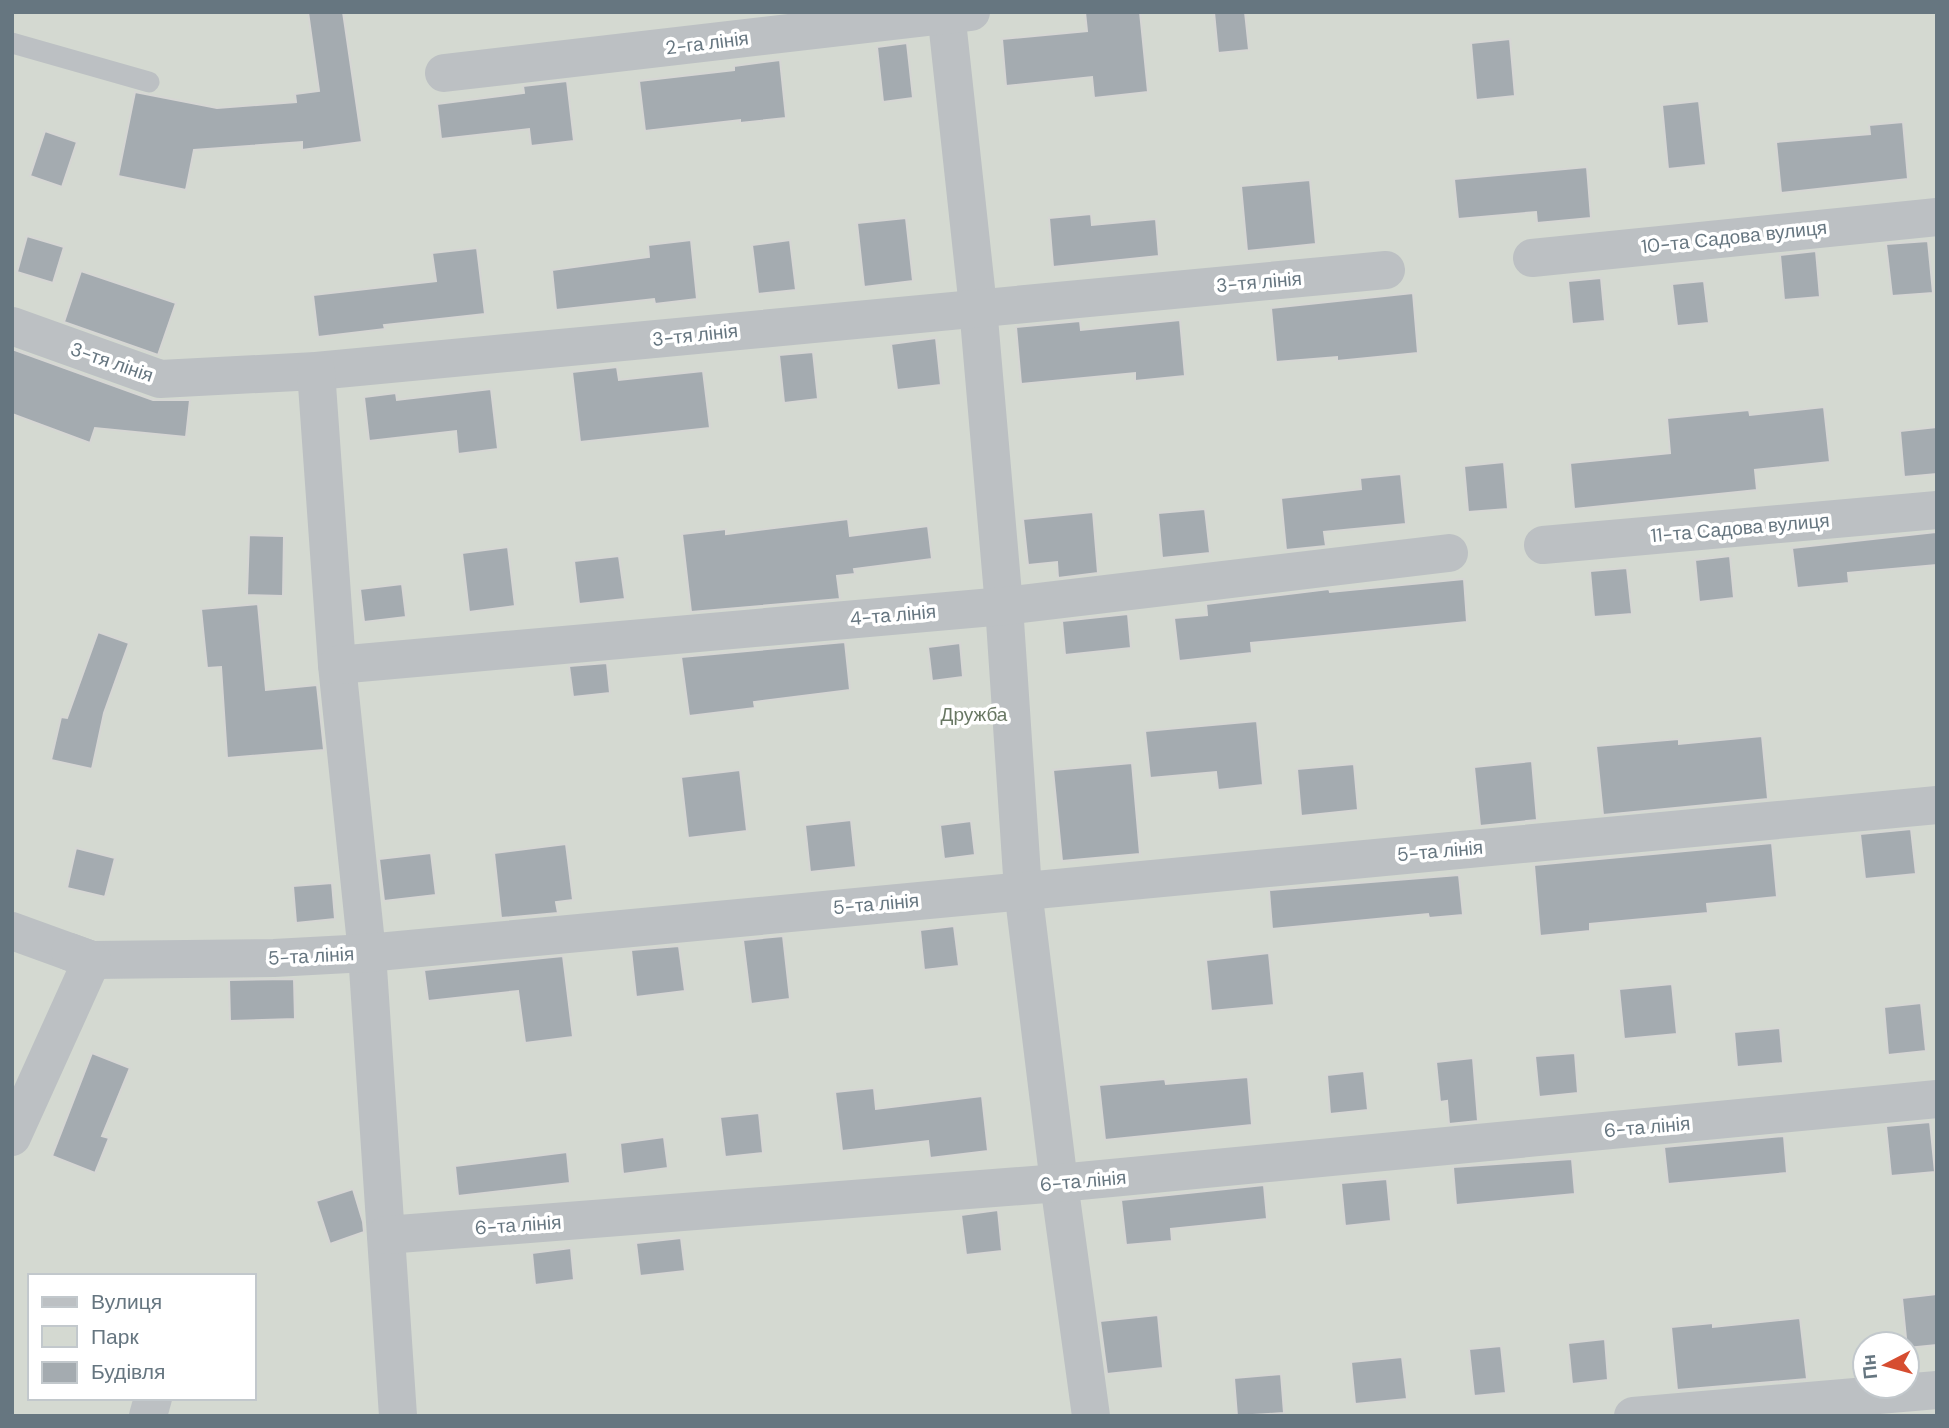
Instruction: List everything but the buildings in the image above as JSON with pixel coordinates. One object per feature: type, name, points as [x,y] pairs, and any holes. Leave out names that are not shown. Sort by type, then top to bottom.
[{"type":"street","name":"2-га лінія","points":[[443,74],[955,13]]},
{"type":"street","points":[[955,13],[1004,606],[1023,890],[1091,1416]]},
{"type":"street","name":"10-та Садова вулиця","points":[[1532,258],[1937,217]]},
{"type":"street","name":"3-тя лінія","points":[[12,326],[160,379],[316,371],[1386,270]]},
{"type":"street","points":[[316,371],[337,665],[367,953],[398,1416]]},
{"type":"street","name":"11-та Садова вулиця","points":[[1543,545],[1937,510]]},
{"type":"street","name":"4-та лінія","points":[[337,665],[1004,606],[1449,553]]},
{"type":"street","name":"5-та лінія","points":[[87,958],[274,958],[367,953],[1937,805]]},
{"type":"street","points":[[12,930],[87,958],[12,1138]]},
{"type":"street","name":"6-та лінія","points":[[386,1235],[1059,1183],[1937,1099]]},
{"type":"street","points":[[1633,1416],[1937,1390]]},
{"type":"lane","points":[[12,43],[149,82]]},
{"type":"green space","name":"Дружба","points":[[12,12],[1937,12],[1937,1416],[12,1416]]}]
